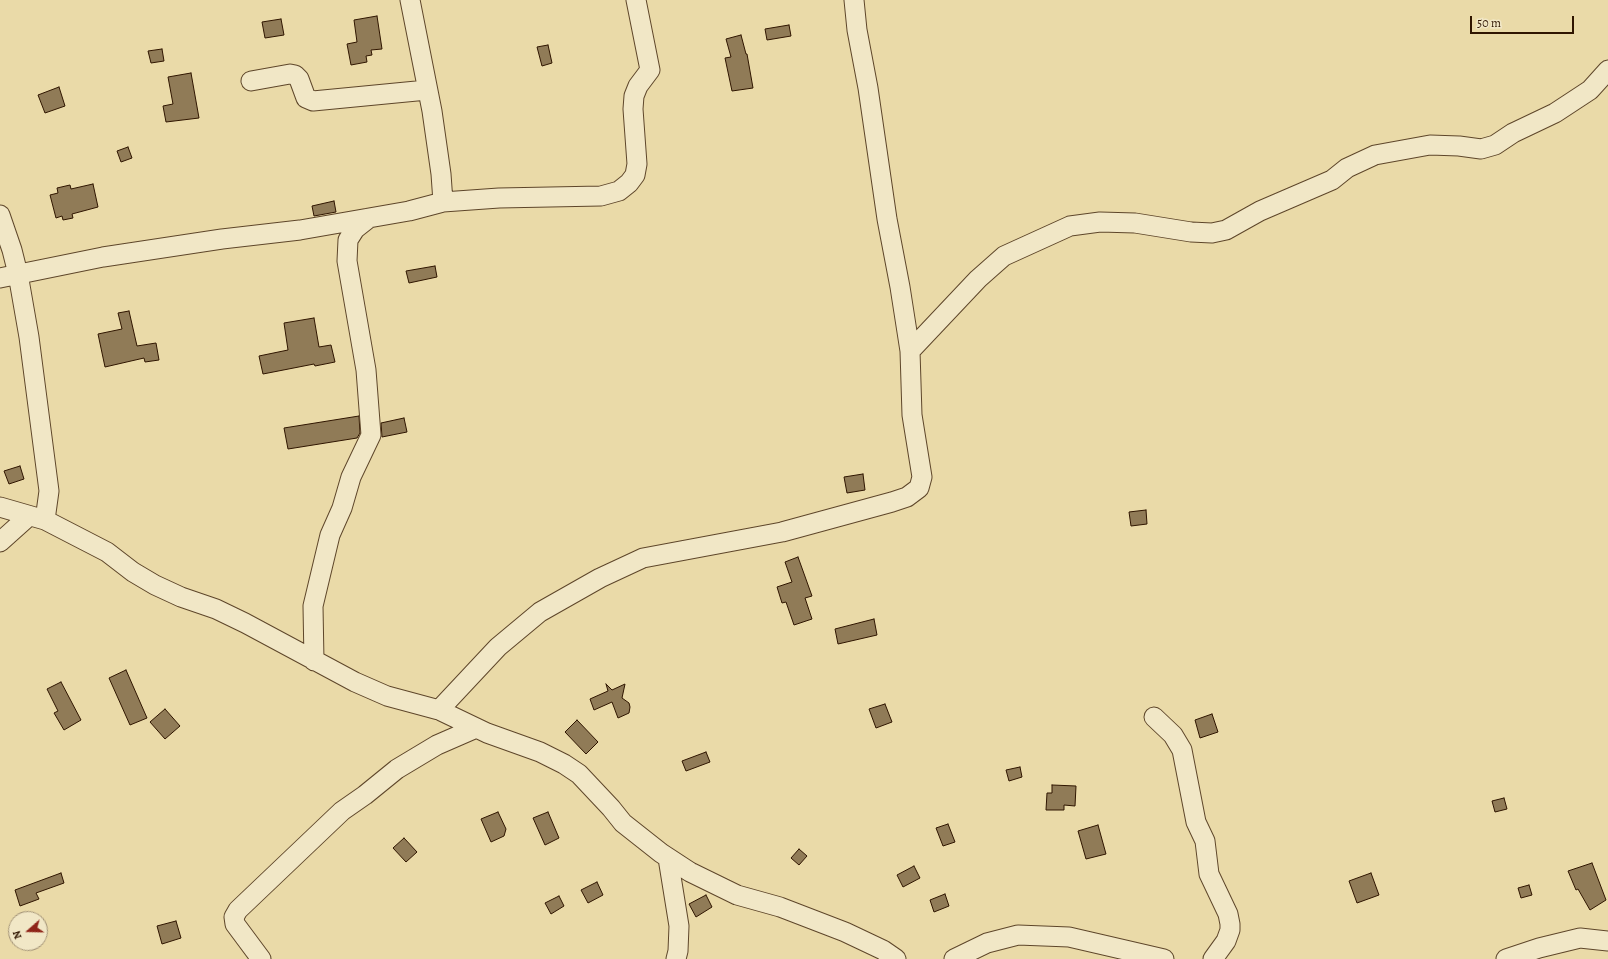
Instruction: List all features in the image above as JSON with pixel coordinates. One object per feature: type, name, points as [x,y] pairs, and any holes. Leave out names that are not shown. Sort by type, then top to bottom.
[{"type":"street","points":[[410,0],[441,174],[443,202]]},
{"type":"street","points":[[0,278],[103,257],[222,239],[300,230],[409,211],[443,202],[499,198],[601,196],[619,190],[629,183],[635,175],[637,164],[633,109],[634,96],[638,86],[650,70],[636,0]]},
{"type":"street","points":[[439,710],[498,647],[540,612],[600,578],[643,558],[782,532],[892,502],[907,497],[919,488],[922,477],[912,415],[910,351],[887,219],[868,88],[857,30],[854,0]]},
{"type":"street","points":[[910,351],[978,279],[1004,256],[1070,226],[1100,222],[1135,223],[1191,232],[1212,233],[1226,230],[1260,211],[1332,180],[1347,168],[1375,155],[1430,145],[1459,146],[1481,150],[1495,145],[1513,133],[1555,113],[1590,90],[1608,70]]},
{"type":"street","points":[[251,81],[295,74],[299,79],[306,98],[313,101],[427,90]]},
{"type":"street","points":[[0,215],[12,250],[18,274],[29,337],[49,491],[37,518],[0,542]]},
{"type":"street","points":[[314,661],[313,606],[330,535],[342,508],[351,478],[371,435],[366,370],[347,261],[348,240],[356,229],[369,218]]},
{"type":"street","points":[[0,507],[37,518],[107,552],[155,585],[181,597],[222,612],[355,682],[387,696],[439,710],[476,728],[540,752],[564,764],[579,774],[612,808],[623,823],[668,858],[690,872],[737,895],[780,906],[845,932],[883,950],[896,959]]},
{"type":"street","points":[[1154,717],[1173,735],[1182,750],[1196,822],[1205,841],[1209,874],[1228,914],[1230,930],[1226,941],[1213,959]]},
{"type":"street","points":[[261,959],[235,924],[234,917],[238,910],[342,811],[365,795],[397,769],[437,745],[476,728]]},
{"type":"street","points":[[668,858],[679,926],[678,951],[676,959]]},
{"type":"street","points":[[954,959],[986,943],[1018,935],[1069,936],[1164,959]]},
{"type":"street","points":[[1506,959],[1539,948],[1580,938],[1608,941]]},
{"type":"building","points":[[377,16],[382,49],[371,50],[372,55],[366,56],[367,62],[351,65],[347,44],[357,42],[354,20]]},
{"type":"building","points":[[281,19],[284,35],[265,38],[262,22]]},
{"type":"building","points":[[789,25],[791,36],[767,40],[765,29]]},
{"type":"building","points":[[741,35],[747,54],[753,88],[732,91],[725,58],[731,57],[726,39]]},
{"type":"building","points":[[548,45],[552,63],[542,66],[537,47]]},
{"type":"building","points":[[162,49],[164,61],[151,63],[148,51]]},
{"type":"building","points":[[191,73],[199,118],[166,122],[163,106],[173,104],[168,77]]},
{"type":"building","points":[[59,87],[65,106],[45,113],[38,95]]},
{"type":"building","points":[[128,147],[132,158],[121,162],[117,151]]},
{"type":"building","points":[[93,184],[98,207],[72,214],[73,218],[63,220],[62,216],[56,218],[50,195],[58,193],[57,188],[70,185],[71,189]]},
{"type":"building","points":[[334,201],[336,212],[314,216],[312,206]]},
{"type":"building","points":[[435,266],[437,277],[409,283],[406,271]]},
{"type":"building","points":[[129,311],[137,346],[156,343],[159,360],[145,362],[144,358],[105,367],[98,334],[122,329],[118,313]]},
{"type":"building","points":[[314,318],[319,347],[331,345],[335,362],[315,366],[314,364],[263,374],[259,356],[288,350],[284,323]]},
{"type":"building","points":[[359,416],[360,433],[357,438],[288,449],[284,428]]},
{"type":"building","points":[[404,418],[407,432],[382,437],[381,423]]},
{"type":"building","points":[[20,466],[24,479],[9,484],[4,471]]},
{"type":"building","points":[[863,474],[865,490],[847,493],[844,477]]},
{"type":"building","points":[[1146,510],[1147,524],[1131,526],[1129,512]]},
{"type":"building","points":[[798,557],[812,596],[805,598],[812,619],[794,625],[786,602],[782,603],[777,587],[792,582],[785,562]]},
{"type":"building","points":[[874,619],[877,635],[838,644],[835,629]]},
{"type":"building","points":[[126,670],[147,718],[130,725],[109,678]]},
{"type":"building","points":[[61,682],[81,720],[64,730],[54,713],[58,711],[47,689]]},
{"type":"building","points":[[606,684],[612,690],[625,684],[622,698],[629,703],[629,713],[618,718],[612,702],[594,710],[590,699],[608,691]]},
{"type":"building","points":[[885,704],[892,722],[876,728],[869,709]]},
{"type":"building","points":[[165,709],[180,726],[165,739],[150,722]]},
{"type":"building","points":[[1212,714],[1218,732],[1200,738],[1195,720]]},
{"type":"building","points":[[577,720],[598,742],[586,754],[565,732]]},
{"type":"building","points":[[706,752],[710,762],[686,771],[682,761]]},
{"type":"building","points":[[1020,767],[1022,777],[1009,781],[1006,770]]},
{"type":"building","points":[[1052,785],[1076,786],[1075,806],[1064,805],[1064,810],[1046,810],[1047,793],[1052,793]]},
{"type":"building","points":[[1504,798],[1507,809],[1495,812],[1492,801]]},
{"type":"building","points":[[498,812],[506,829],[504,836],[491,842],[481,819]]},
{"type":"building","points":[[548,812],[559,838],[545,845],[533,818]]},
{"type":"building","points":[[948,824],[955,842],[943,846],[936,828]]},
{"type":"building","points":[[1098,825],[1106,854],[1086,859],[1078,831]]},
{"type":"building","points":[[404,838],[417,852],[406,862],[393,848]]},
{"type":"building","points":[[799,849],[807,856],[799,865],[791,858]]},
{"type":"building","points":[[1592,863],[1606,900],[1590,910],[1578,889],[1576,890],[1568,871]]},
{"type":"building","points":[[914,866],[920,878],[903,887],[897,875]]},
{"type":"building","points":[[61,873],[64,883],[36,893],[39,899],[20,906],[15,890]]},
{"type":"building","points":[[1371,873],[1379,895],[1357,903],[1349,881]]},
{"type":"building","points":[[597,882],[603,895],[588,903],[581,890]]},
{"type":"building","points":[[1529,885],[1532,895],[1521,898],[1518,888]]},
{"type":"building","points":[[945,894],[949,906],[934,912],[930,900]]},
{"type":"building","points":[[706,895],[712,907],[696,917],[689,904]]},
{"type":"building","points":[[559,896],[564,906],[551,914],[545,903]]},
{"type":"building","points":[[176,921],[181,938],[162,944],[157,926]]}]
